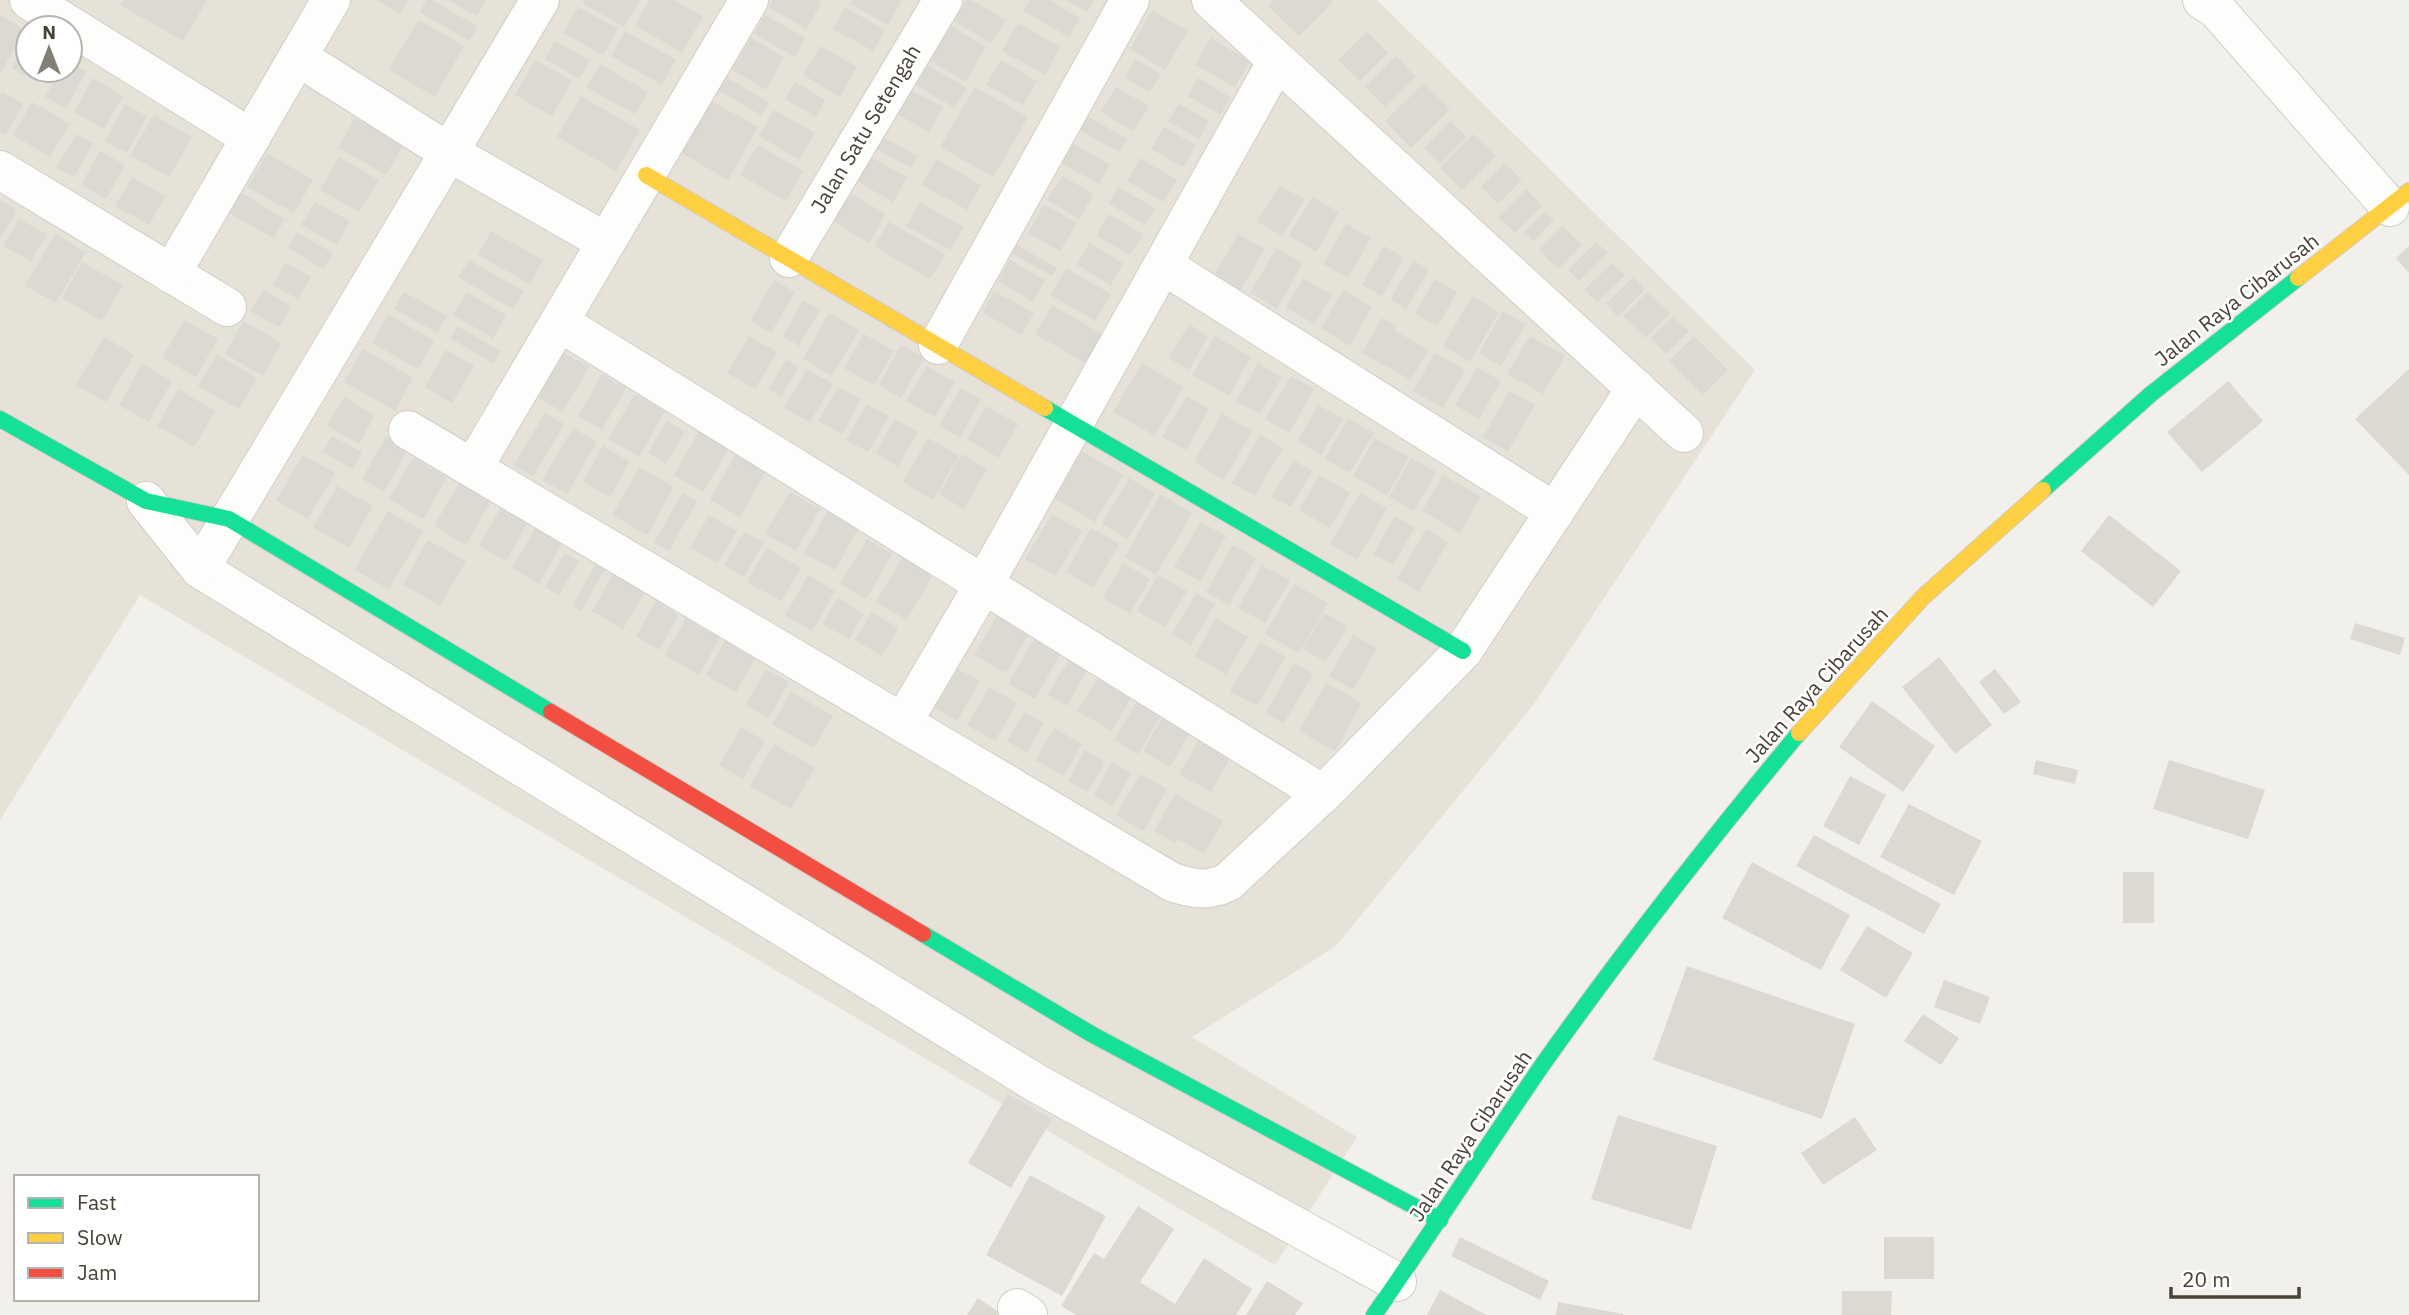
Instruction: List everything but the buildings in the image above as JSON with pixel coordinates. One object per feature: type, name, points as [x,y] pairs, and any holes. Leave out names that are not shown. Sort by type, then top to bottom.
[{"type":"street","points":[[29,0],[251,138]]},
{"type":"street","points":[[172,274],[331,0]]},
{"type":"street","points":[[200,569],[540,0]]},
{"type":"street","points":[[473,468],[749,0]]},
{"type":"street","name":"Jalan Satu Setengah","points":[[789,258],[943,0]]},
{"type":"street","points":[[938,345],[1130,0]]},
{"type":"street","points":[[1211,0],[1684,433]]},
{"type":"street","points":[[2202,0],[2216,9],[2400,199]]},
{"type":"street","points":[[298,57],[450,153],[606,242]]},
{"type":"street","points":[[903,722],[984,584],[1277,61]]},
{"type":"street","points":[[0,170],[227,307]]},
{"type":"street","points":[[646,175],[1463,651]]},
{"type":"street","name":"Jalan Raya Cibarusah","points":[[1374,1315],[1543,1065],[1643,927],[1799,733],[1923,597],[2151,394],[2400,199]]},
{"type":"street","points":[[1163,265],[1555,512]]},
{"type":"street","points":[[559,322],[1323,794]]},
{"type":"street","points":[[408,430],[1172,881],[1203,889],[1216,888],[1228,882],[1323,794],[1463,651],[1636,388]]},
{"type":"street","points":[[0,419],[146,502],[229,519],[1093,1035],[1440,1220]]},
{"type":"street","points":[[146,502],[200,569],[1036,1083],[1397,1282]]},
{"type":"shaded area","points":[[0,0],[1377,0],[1755,370],[1534,704],[1336,946],[1192,1037],[1357,1137],[1275,1265],[140,595],[0,820]]},
{"type":"traffic: fast","points":[[2043,490],[2151,394],[2298,278]]},
{"type":"traffic: fast","points":[[1045,408],[1463,651]]},
{"type":"traffic: fast","points":[[0,419],[146,501],[229,519],[551,712]]},
{"type":"traffic: fast","points":[[1374,1315],[1574,1021],[1668,896],[1799,733]]},
{"type":"traffic: fast","points":[[923,934],[1093,1035],[1440,1220]]},
{"type":"traffic: slow","points":[[646,175],[1045,408]]},
{"type":"traffic: slow","points":[[2298,278],[2409,191]]},
{"type":"traffic: slow","points":[[1799,733],[1923,597],[2043,490]]},
{"type":"traffic: jam","points":[[551,712],[923,934]]}]
